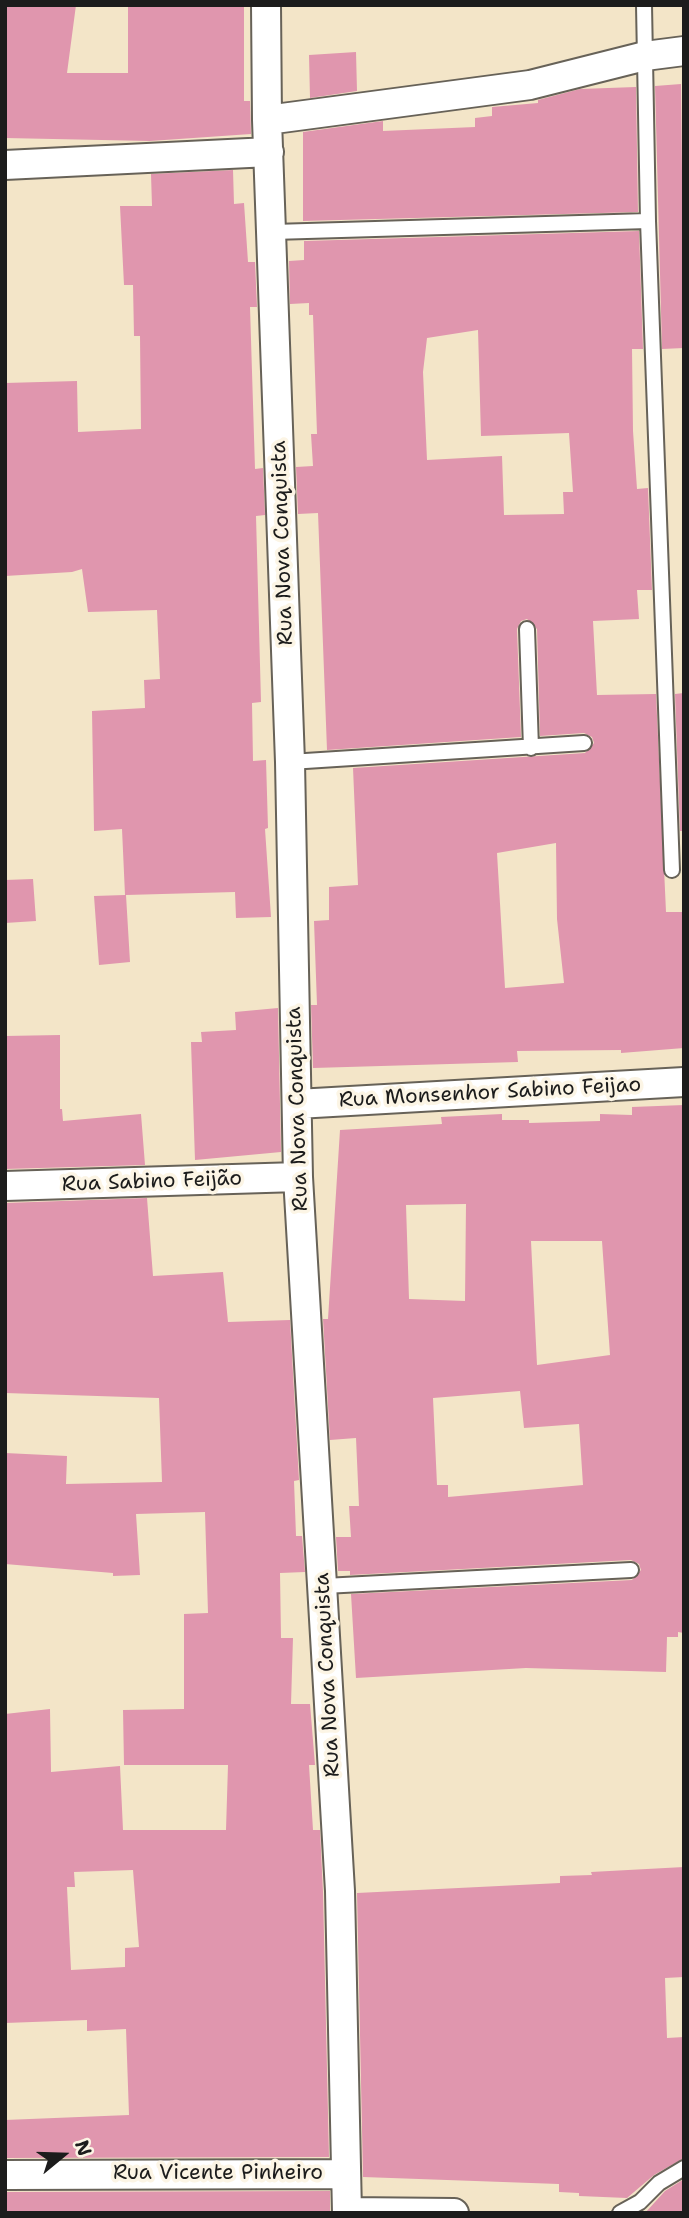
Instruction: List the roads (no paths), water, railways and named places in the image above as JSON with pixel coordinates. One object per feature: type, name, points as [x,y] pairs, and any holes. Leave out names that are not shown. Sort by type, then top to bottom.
[{"type":"street","name":"Rua Nova Conquista","points":[[266,5],[267,120],[290,762],[298,1177],[340,1891],[347,2212]]},
{"type":"street","points":[[267,120],[530,85],[645,56],[684,51]]},
{"type":"street","points":[[5,165],[270,152]]},
{"type":"street","name":"Rua Monsenhor Sabino Feijao","points":[[297,1104],[684,1082]]},
{"type":"street","name":"Rua Sabino Feijão","points":[[5,1186],[298,1177]]},
{"type":"street","name":"Rua Vicente Pinheiro","points":[[5,2175],[346,2174]]},
{"type":"street","points":[[347,2212],[454,2213]]},
{"type":"lane","points":[[644,5],[648,221],[672,870]]},
{"type":"lane","points":[[273,232],[648,221]]},
{"type":"lane","points":[[527,629],[531,748]]},
{"type":"lane","points":[[290,762],[584,743]]},
{"type":"lane","points":[[324,1586],[631,1570]]},
{"type":"lane","points":[[620,2213],[640,2202],[659,2183],[684,2168]]}]
